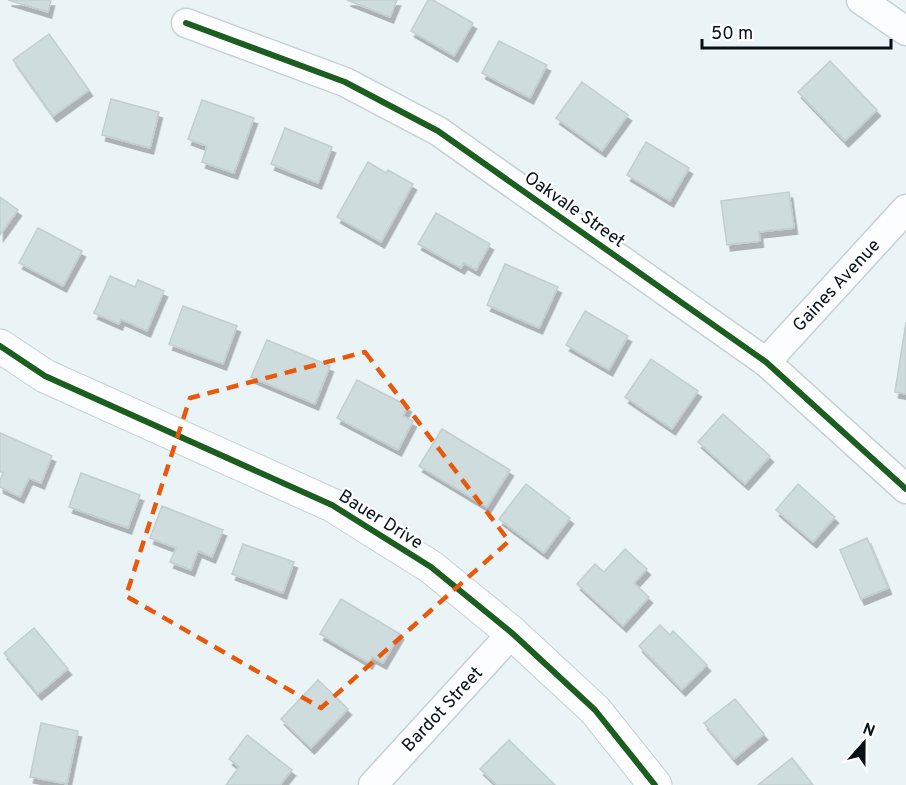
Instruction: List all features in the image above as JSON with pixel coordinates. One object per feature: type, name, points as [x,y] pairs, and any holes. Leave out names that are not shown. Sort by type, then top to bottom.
[{"type":"street","points":[[861,0],[906,31]]},
{"type":"street","name":"Oakvale Street","points":[[186,22],[345,82],[438,131],[766,362],[906,489]]},
{"type":"street","name":"Gaines Avenue","points":[[766,362],[906,209]]},
{"type":"street","name":"Bauer Drive","points":[[0,346],[45,376],[332,505],[431,567],[512,633],[595,710],[655,785]]},
{"type":"street","name":"Bardot Street","points":[[373,785],[512,633]]},
{"type":"highlighted area","points":[[365,352],[509,541],[321,708],[126,596],[190,398]]},
{"type":"building","points":[[8,0],[51,0],[48,12]]},
{"type":"building","points":[[347,0],[397,0],[390,17]]},
{"type":"building","points":[[428,0],[433,0],[473,23],[454,56],[411,31]]},
{"type":"building","points":[[49,34],[89,90],[53,116],[13,60]]},
{"type":"building","points":[[499,41],[547,65],[530,98],[482,73]]},
{"type":"building","points":[[830,61],[877,110],[845,141],[798,92]]},
{"type":"building","points":[[582,82],[628,115],[602,151],[556,118]]},
{"type":"building","points":[[111,99],[159,112],[150,148],[102,135]]},
{"type":"building","points":[[202,100],[254,118],[234,173],[202,162],[207,146],[188,139]]},
{"type":"building","points":[[285,128],[332,147],[318,183],[271,164]]},
{"type":"building","points":[[646,142],[689,168],[670,201],[627,175]]},
{"type":"building","points":[[368,162],[386,173],[388,170],[413,184],[381,242],[337,217]]},
{"type":"building","points":[[789,192],[794,228],[759,232],[760,241],[727,245],[721,201]]},
{"type":"building","points":[[0,197],[18,210],[0,235]]},
{"type":"building","points":[[436,213],[490,244],[476,270],[464,263],[461,268],[418,244]]},
{"type":"building","points":[[38,228],[82,251],[63,286],[19,263]]},
{"type":"building","points":[[505,264],[558,287],[539,328],[487,305]]},
{"type":"building","points":[[110,276],[135,287],[138,280],[164,291],[147,331],[121,319],[119,324],[94,313]]},
{"type":"building","points":[[183,306],[237,326],[223,364],[169,344]]},
{"type":"building","points":[[585,311],[628,336],[609,370],[566,345]]},
{"type":"building","points":[[906,322],[906,394],[895,392]]},
{"type":"building","points":[[267,340],[330,366],[315,404],[251,377]]},
{"type":"building","points":[[651,359],[698,391],[672,429],[625,397]]},
{"type":"building","points":[[357,380],[408,406],[403,416],[413,421],[398,450],[337,418]]},
{"type":"building","points":[[723,414],[770,456],[745,484],[698,442]]},
{"type":"building","points":[[442,429],[510,470],[487,507],[419,466]]},
{"type":"building","points":[[0,433],[52,456],[41,483],[29,478],[20,497],[0,487],[3,473],[0,471]]},
{"type":"building","points":[[81,473],[140,495],[128,528],[69,507]]},
{"type":"building","points":[[526,484],[570,518],[544,553],[499,519]]},
{"type":"building","points":[[798,484],[835,517],[813,542],[776,510]]},
{"type":"building","points":[[162,506],[223,530],[212,557],[198,551],[191,570],[170,562],[176,548],[150,538]]},
{"type":"building","points":[[867,538],[888,588],[861,599],[840,550]]},
{"type":"building","points":[[243,544],[294,562],[283,593],[232,574]]},
{"type":"building","points":[[625,549],[647,569],[634,583],[649,597],[623,626],[577,584],[595,564],[604,572]]},
{"type":"building","points":[[341,599],[400,634],[383,663],[372,657],[369,663],[320,634]]},
{"type":"building","points":[[660,625],[670,635],[673,631],[707,665],[682,690],[639,646]]},
{"type":"building","points":[[34,628],[68,669],[38,694],[4,653]]},
{"type":"building","points":[[318,680],[348,709],[311,748],[281,719]]},
{"type":"building","points":[[735,699],[764,734],[734,759],[704,723]]},
{"type":"building","points":[[41,723],[78,731],[67,784],[30,777]]},
{"type":"building","points":[[247,735],[292,770],[280,785],[226,785],[239,767],[229,759]]},
{"type":"building","points":[[509,740],[555,785],[497,785],[480,769]]},
{"type":"building","points":[[792,758],[813,785],[758,785]]},
{"type":"cycle path","points":[[186,23],[345,82],[438,131],[766,362],[906,489]]},
{"type":"cycle path","points":[[0,346],[45,376],[332,505],[431,567],[512,633],[595,710],[655,785]]}]
